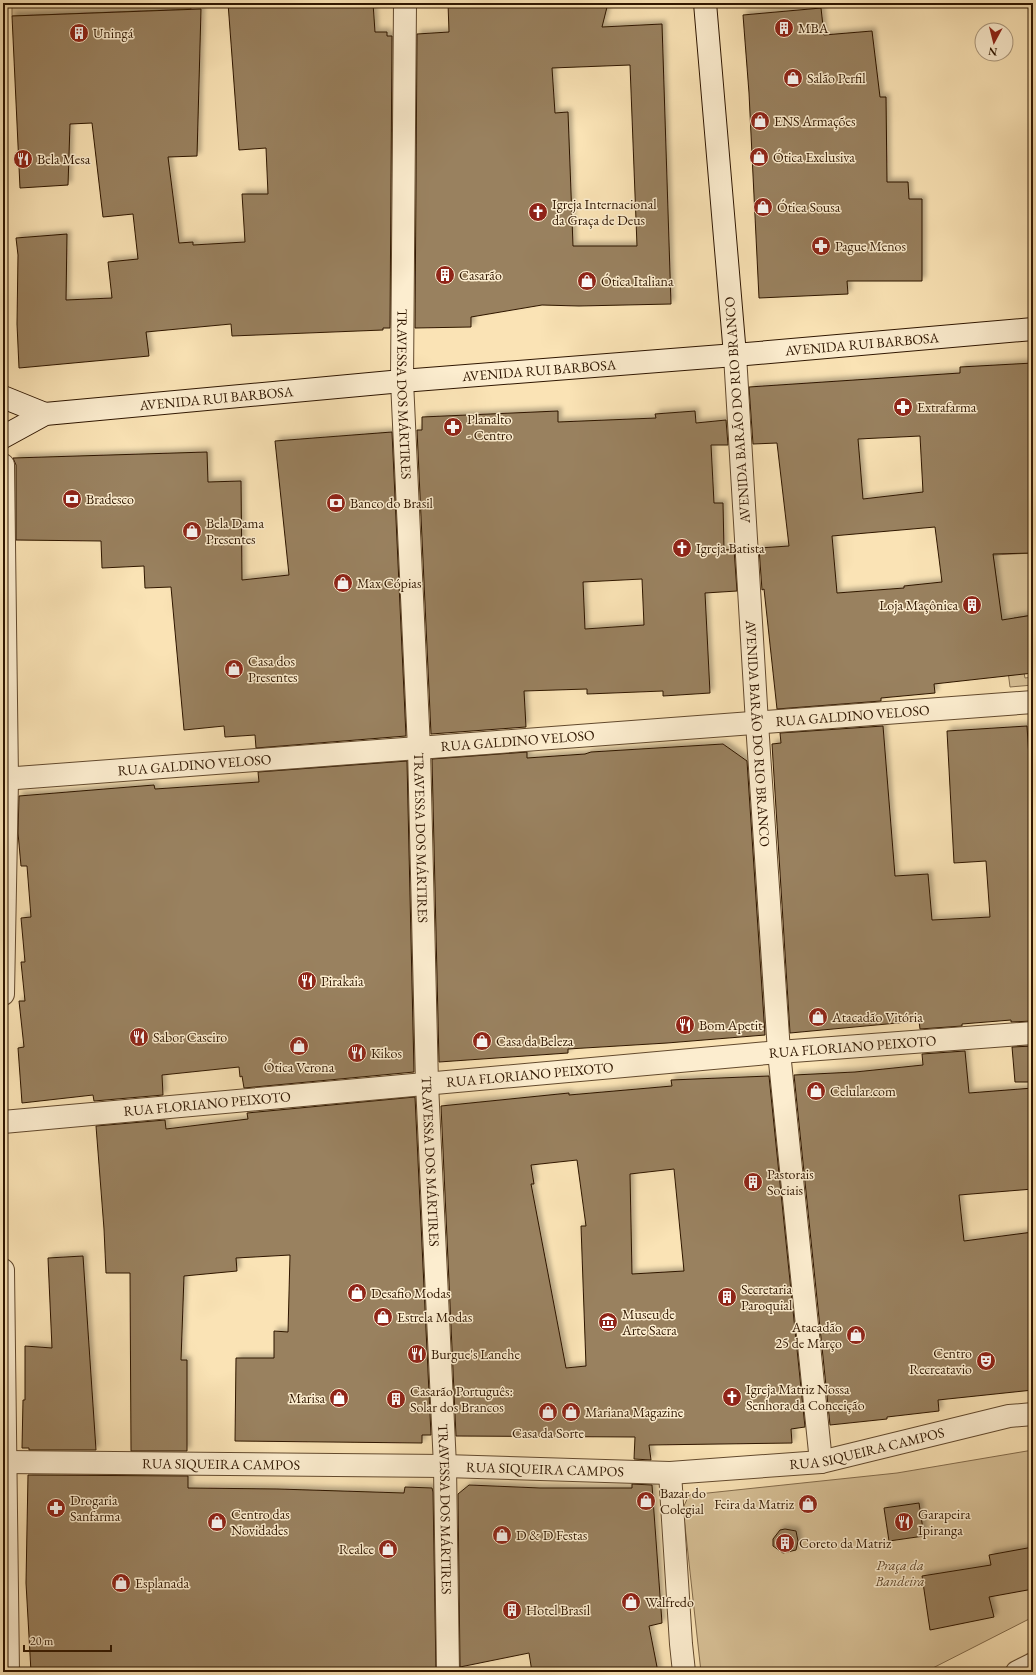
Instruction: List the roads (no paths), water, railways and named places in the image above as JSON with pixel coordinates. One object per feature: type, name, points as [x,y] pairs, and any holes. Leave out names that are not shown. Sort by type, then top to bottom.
[{"type":"street","name":"TRAVESSA DOS MÁRTIRES","points":[[405,3],[402,381],[419,748],[427,1084],[445,1466],[448,1672]]},
{"type":"street","name":"AVENIDA BARÃO DO RIO BRANCO","points":[[705,3],[735,355],[779,1052],[821,1462]]},
{"type":"street","name":"AVENIDA RUI BARBOSA","points":[[3,437],[45,414],[402,381],[735,355],[1033,329]]},
{"type":"street","name":"AVENIDA RUI BARBOSA","points":[[3,397],[45,414]]},
{"type":"street","points":[[3,465],[5,779],[3,994]]},
{"type":"street","name":"RUA GALDINO VELOSO","points":[[5,779],[1033,702]]},
{"type":"street","name":"RUA FLORIANO PEIXOTO","points":[[3,1122],[779,1052],[1033,1033]]},
{"type":"street","points":[[3,1270],[4,1462],[8,1672]]},
{"type":"street","name":"RUA SIQUEIRA CAMPOS","points":[[4,1462],[445,1466],[670,1473],[821,1462],[1009,1416],[1033,1414]]},
{"type":"street","points":[[670,1473],[684,1672]]},
{"type":"street","points":[[1017,1672],[1033,1664]]},
{"type":"place","name":"MBA","points":[[784,28]]},
{"type":"place","name":"Uningá","points":[[79,33]]},
{"type":"place","name":"Salão Perfil","points":[[793,78]]},
{"type":"place","name":"ENS Armações","points":[[760,121]]},
{"type":"place","name":"Ótica Exclusiva","points":[[759,157]]},
{"type":"place","name":"Bela Mesa","points":[[23,159]]},
{"type":"place","name":"Ótica Sousa","points":[[763,207]]},
{"type":"place","name":"Igreja Internacional da Graça de Deus","points":[[538,212]]},
{"type":"place","name":"Pague Menos","points":[[821,246]]},
{"type":"place","name":"Casarão","points":[[445,275]]},
{"type":"place","name":"Ótica Italiana","points":[[587,281]]},
{"type":"place","name":"Extrafarma","points":[[903,407]]},
{"type":"place","name":"Planalto - Centro","points":[[453,427]]},
{"type":"place","name":"Bradesco","points":[[72,499]]},
{"type":"place","name":"Banco do Brasil","points":[[336,503]]},
{"type":"place","name":"Bela Dama Presentes","points":[[192,531]]},
{"type":"place","name":"Igreja Batista","points":[[682,548]]},
{"type":"place","name":"Max Cópias","points":[[343,583]]},
{"type":"place","name":"Loja Maçônica","points":[[972,605]]},
{"type":"place","name":"Casa dos Presentes","points":[[234,669]]},
{"type":"place","name":"Pirakaia","points":[[307,981]]},
{"type":"place","name":"Atacadão Vitória","points":[[818,1017]]},
{"type":"place","name":"Bom Apetit","points":[[685,1025]]},
{"type":"place","name":"Sabor Caseiro","points":[[139,1037]]},
{"type":"place","name":"Casa da Beleza","points":[[482,1041]]},
{"type":"place","name":"Ótica Verona","points":[[299,1046]]},
{"type":"place","name":"Kikos","points":[[357,1053]]},
{"type":"place","name":"Celular.com","points":[[816,1091]]},
{"type":"place","name":"Pastorais Sociais","points":[[753,1182]]},
{"type":"place","name":"Desafio Modas","points":[[357,1293]]},
{"type":"place","name":"Secretaria Paroquial","points":[[727,1297]]},
{"type":"place","name":"Estrela Modas","points":[[383,1317]]},
{"type":"place","name":"Museu de Arte Sacra","points":[[608,1322]]},
{"type":"place","name":"Atacadão 25 de Março","points":[[856,1335]]},
{"type":"place","name":"Burgue's Lanche","points":[[417,1354]]},
{"type":"place","name":"Centro Recreatavio","points":[[986,1361]]},
{"type":"place","name":"Igreja Matriz Nossa Senhora da Conceição","points":[[732,1397]]},
{"type":"place","name":"Marisa","points":[[339,1398]]},
{"type":"place","name":"Casarão Português: Solar dos Brancos","points":[[396,1399]]},
{"type":"place","name":"Casa da Sorte","points":[[548,1412]]},
{"type":"place","name":"Mariana Magazine","points":[[571,1412]]},
{"type":"place","name":"Bazar do Colegial","points":[[646,1501]]},
{"type":"place","name":"Feira da Matriz","points":[[808,1504]]},
{"type":"place","name":"Drogaria Sanfarma","points":[[56,1508]]},
{"type":"place","name":"Centro das Novidades","points":[[217,1522]]},
{"type":"place","name":"Garapeira Ipiranga","points":[[904,1522]]},
{"type":"place","name":"D & D Festas","points":[[502,1535]]},
{"type":"place","name":"Coreto da Matriz","points":[[785,1543]]},
{"type":"place","name":"Realce","points":[[388,1549]]},
{"type":"place","name":"Esplanada","points":[[121,1583]]},
{"type":"place","name":"Walfredo","points":[[631,1602]]},
{"type":"place","name":"Hotel Brasil","points":[[512,1610]]},
{"type":"park label","name":"Praça da Bandeira","points":[[900,1574]]}]
